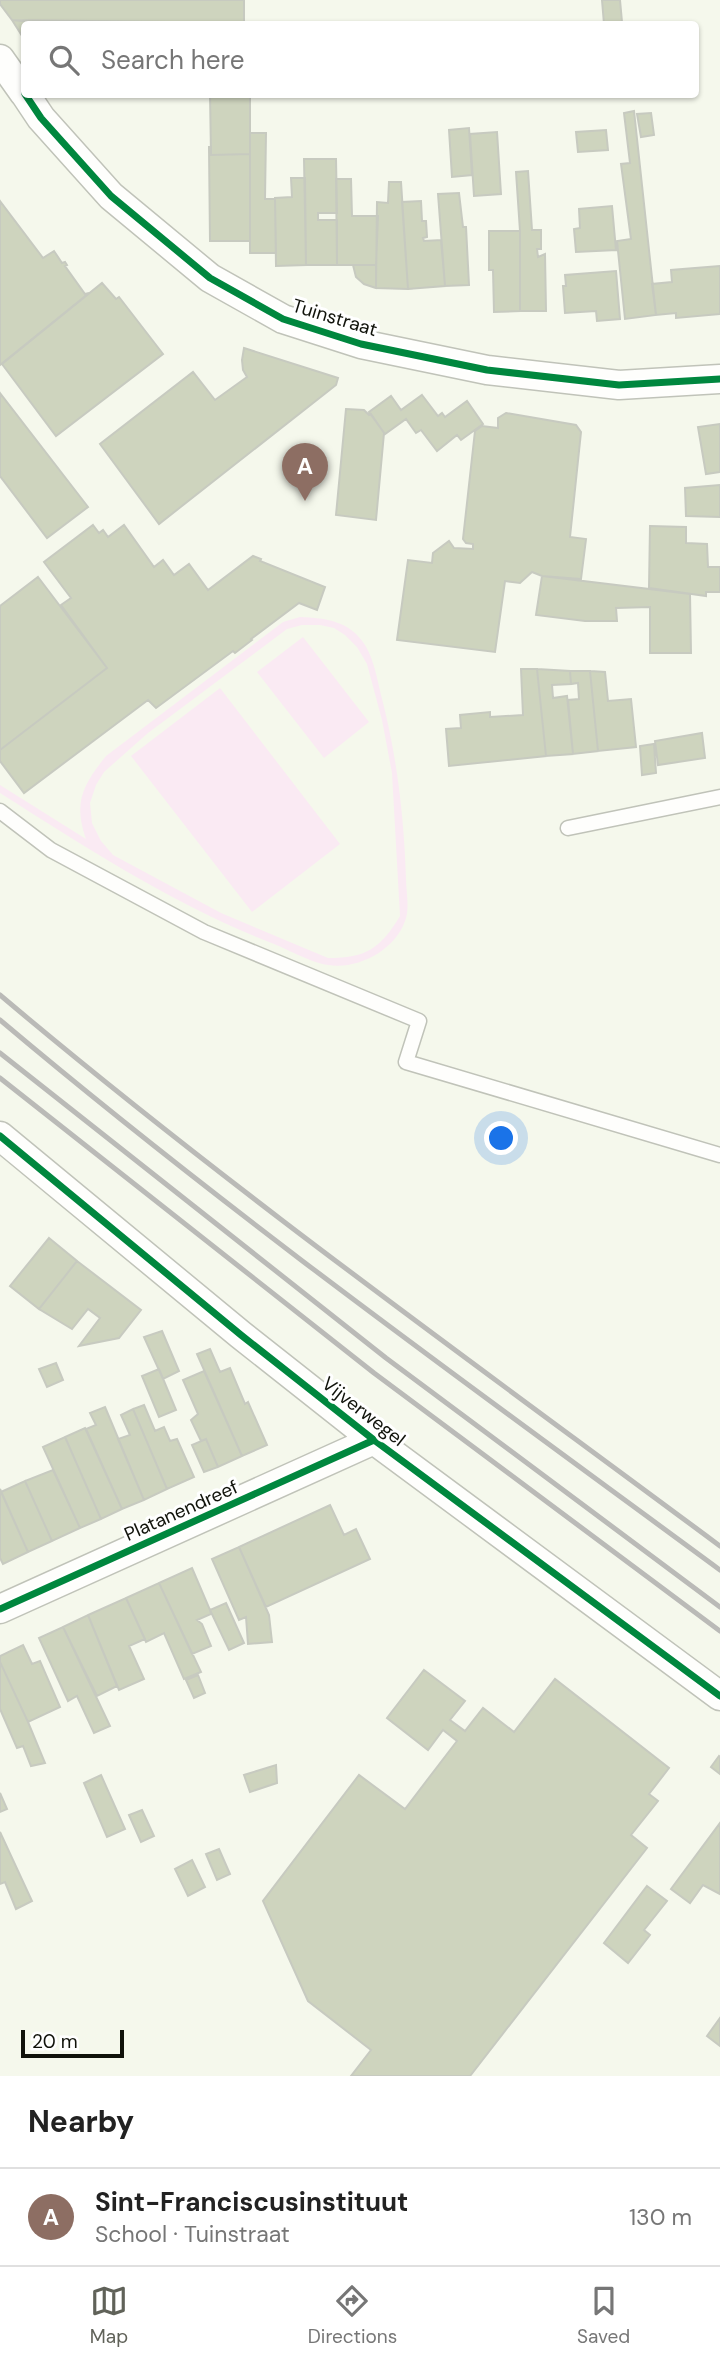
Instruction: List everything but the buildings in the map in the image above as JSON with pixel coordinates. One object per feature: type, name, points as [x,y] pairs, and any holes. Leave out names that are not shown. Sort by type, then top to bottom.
[{"type":"street","name":"Tuinstraat","points":[[0,59],[21,88]]},
{"type":"street","name":"Tuinstraat","points":[[28,98],[41,118],[111,196],[210,278],[284,319],[361,344],[487,370],[619,385],[720,379]]},
{"type":"street","name":"Vijverwegel","points":[[0,1136],[241,1335],[374,1440],[720,1696]]},
{"type":"street","name":"Platanendreef","points":[[0,1609],[374,1440]]},
{"type":"lane","points":[[568,828],[720,797]]},
{"type":"lane","points":[[0,811],[51,850],[204,933],[419,1021],[406,1062],[720,1155]]},
{"type":"shaded area","points":[[300,617],[319,618],[337,622],[359,637],[373,663],[387,718],[404,832],[406,916],[400,931],[384,949],[363,961],[351,964],[340,966],[315,962],[202,912],[100,855],[0,793],[0,785],[86,839],[80,814],[82,794],[106,756],[283,622]],"holes":[[[302,625],[334,628],[345,635],[357,647],[367,664],[382,720],[392,773],[400,916],[386,936],[371,949],[341,958],[328,958],[221,913],[113,855],[101,841],[92,823],[90,803],[104,772],[148,733],[287,629]]]},
{"type":"shaded area","points":[[303,637],[369,722],[324,758],[257,672]]},
{"type":"shaded area","points":[[220,688],[340,844],[252,912],[131,756]]},
{"type":"railway","points":[[0,995],[266,1208],[720,1546]]},
{"type":"railway","points":[[0,1020],[265,1233],[720,1570]]},
{"type":"railway","points":[[0,1053],[386,1358],[720,1607]]},
{"type":"railway","points":[[0,1078],[374,1373],[720,1631]]},
{"type":"cycle path","points":[[28,98],[41,118],[111,196],[210,278],[283,319],[361,344],[487,370],[619,385],[720,379]]},
{"type":"cycle path","points":[[0,1136],[241,1335],[374,1440],[720,1696]]},
{"type":"cycle path","points":[[0,1609],[374,1440]]},
{"type":"place","name":"Sint-Franciscusinstituut","points":[[305,501]]}]
